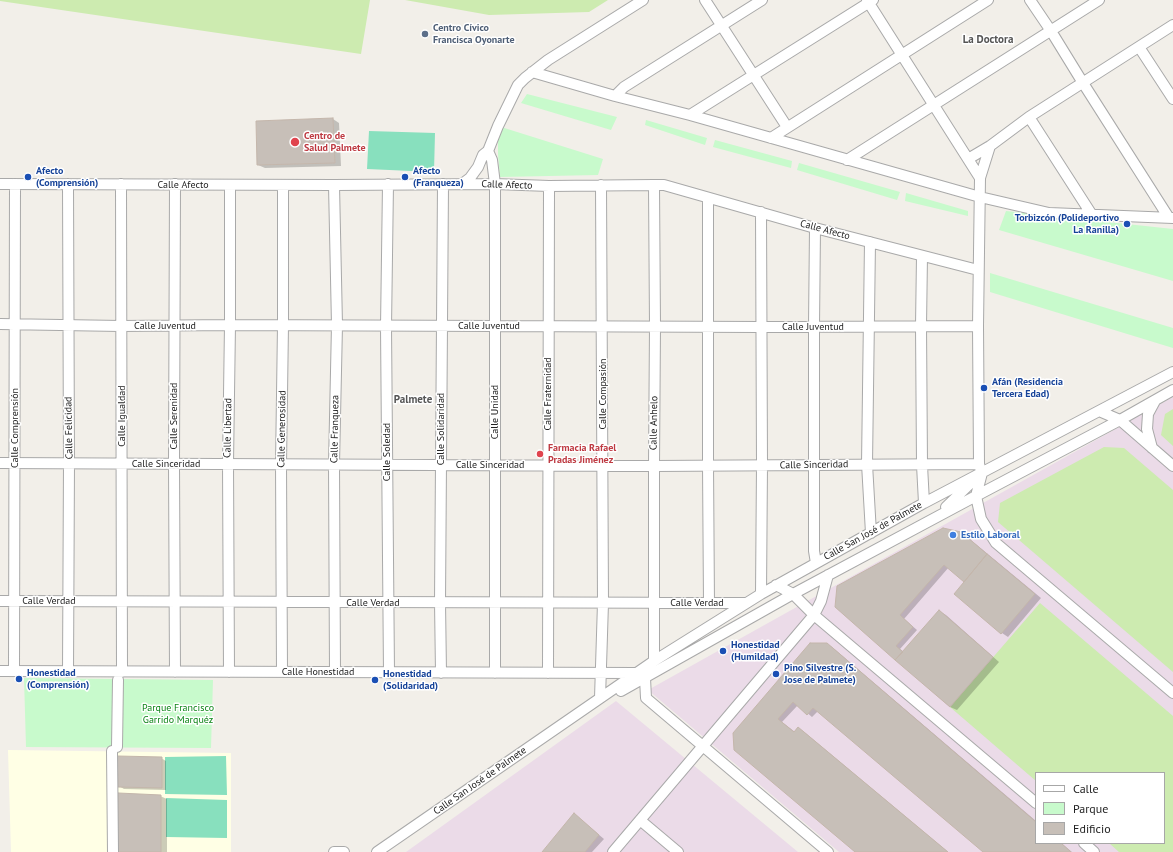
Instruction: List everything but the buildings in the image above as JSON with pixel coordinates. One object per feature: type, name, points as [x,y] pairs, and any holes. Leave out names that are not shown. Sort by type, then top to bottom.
[{"type":"street","points":[[462,184],[470,178],[478,167],[483,156],[488,151],[518,85],[548,60],[643,0]]},
{"type":"street","points":[[705,0],[787,127]]},
{"type":"street","points":[[615,96],[624,87],[762,0]]},
{"type":"street","points":[[771,138],[988,0]]},
{"type":"street","points":[[1030,0],[1171,218]]},
{"type":"street","points":[[847,160],[1099,0]]},
{"type":"street","points":[[690,115],[754,76],[869,1],[980,178]]},
{"type":"street","points":[[968,159],[990,146],[1029,117],[1173,25]]},
{"type":"street","points":[[1139,47],[1173,99]]},
{"type":"street","points":[[532,72],[980,197],[1050,213],[1171,218]]},
{"type":"street","points":[[1029,117],[1092,215]]},
{"type":"street","points":[[990,146],[980,178],[978,270],[980,469],[976,496],[981,520],[996,543],[1173,693]]},
{"type":"street","name":"Calle Unidad","points":[[488,151],[492,160],[495,184],[495,673]]},
{"type":"street","name":"Calle Afecto","points":[[0,184],[495,184],[549,186],[654,184],[815,228],[978,270]]},
{"type":"street","name":"Calle Comprensión","points":[[14,671],[16,184]]},
{"type":"street","name":"Calle Felicidad","points":[[68,184],[70,463],[68,672]]},
{"type":"street","name":"Calle Igualdad","points":[[113,852],[114,749],[120,676],[123,602],[121,184]]},
{"type":"street","name":"Calle Serenidad","points":[[174,184],[175,672]]},
{"type":"street","name":"Calle Soledad","points":[[388,184],[386,327],[389,673]]},
{"type":"street","name":"Calle Solidaridad","points":[[441,673],[440,602],[443,184]]},
{"type":"street","name":"Calle Anhelo","points":[[654,184],[654,661]]},
{"type":"street","name":"Calle Libertad","points":[[229,672],[228,463],[230,185]]},
{"type":"street","name":"Calle Generosidad","points":[[282,672],[281,464],[283,185]]},
{"type":"street","name":"Calle Franqueza","points":[[334,185],[337,325],[334,464],[335,672]]},
{"type":"street","name":"Calle Compasión","points":[[600,698],[603,603],[603,326],[601,185]]},
{"type":"street","name":"Calle Fraternidad","points":[[548,673],[549,186]]},
{"type":"street","points":[[708,198],[709,603]]},
{"type":"street","points":[[761,212],[761,594]]},
{"type":"street","points":[[815,228],[814,551],[816,562]]},
{"type":"street","points":[[870,242],[867,464],[871,533]]},
{"type":"street","points":[[922,256],[922,465],[924,503]]},
{"type":"street","name":"Calle Juventud","points":[[0,324],[121,326],[337,325],[386,327],[978,326]]},
{"type":"street","name":"Calle San José de Palmete","points":[[584,710],[640,676],[654,661],[746,603],[816,562],[924,503],[980,469],[1173,372]]},
{"type":"street","name":"Calle San José de Palmete","points":[[378,852],[600,698],[1120,420],[1173,390]]},
{"type":"street","points":[[1152,448],[1147,429],[1148,414],[1155,401]]},
{"type":"street","points":[[1098,411],[1120,420],[1173,466]]},
{"type":"street","name":"Calle Sinceridad","points":[[0,463],[388,465],[495,464],[654,466],[867,464],[922,465],[980,469]]},
{"type":"street","points":[[933,519],[980,469]]},
{"type":"street","points":[[613,852],[814,615],[821,601],[828,576]]},
{"type":"street","points":[[776,585],[793,594],[814,615],[1035,802]]},
{"type":"street","name":"Calle Verdad","points":[[0,601],[654,604],[746,603]]},
{"type":"street","name":"Calle Honestidad","points":[[0,671],[68,672],[120,676],[175,672],[335,672],[600,673],[640,676]]},
{"type":"street","points":[[640,676],[646,698],[828,852]]},
{"type":"street","points":[[640,820],[678,852]]},
{"type":"street","points":[[1085,844],[1094,852]]},
{"type":"street","points":[[334,852],[344,852]]},
{"type":"shaded area","points":[[1173,397],[1173,852],[839,852],[648,690]]},
{"type":"shaded area","points":[[616,701],[798,852],[406,852]]},
{"type":"shaded area","points":[[8,750],[231,753],[231,852],[11,852]]},
{"type":"green space","points":[[0,0],[370,0],[361,54]]},
{"type":"green space","points":[[405,0],[608,0],[589,12],[489,15]]},
{"type":"green space","points":[[527,94],[617,117],[611,130],[521,103]]},
{"type":"green space","points":[[646,120],[707,138],[705,145],[645,125]]},
{"type":"green space","points":[[498,126],[603,159],[598,175],[500,177]]},
{"type":"green space","points":[[369,131],[435,133],[434,172],[367,169]]},
{"type":"green space","points":[[715,140],[792,161],[791,168],[713,147]]},
{"type":"green space","points":[[799,163],[900,192],[897,200],[797,170]]},
{"type":"green space","points":[[906,193],[968,211],[968,216],[905,201]]},
{"type":"green space","points":[[1006,211],[1173,229],[1173,281],[999,230]]},
{"type":"green space","points":[[990,273],[1173,328],[1173,348],[990,292]]},
{"type":"green space","points":[[1173,409],[1173,446],[1161,435],[1165,414]]},
{"type":"green space","points":[[1104,447],[1124,448],[1173,490],[1173,672],[998,522],[1000,503]]},
{"type":"green space","points":[[1040,603],[1173,716],[1173,852],[1119,852],[1110,844],[1165,844],[1165,772],[1035,772],[1035,780],[950,707]]},
{"type":"green space","name":"Parque Francisco Garrido Marquéz","points":[[24,678],[213,680],[211,748],[26,747]]},
{"type":"green space","points":[[226,756],[227,795],[165,794],[165,757]]},
{"type":"green space","points":[[166,798],[227,800],[227,838],[166,837]]},
{"type":"place","name":"Centro Cívico Francisca Oyonarte","points":[[425,34]]},
{"type":"place","name":"Centro de Salud Palmete","points":[[295,142]]},
{"type":"place","name":"Afecto (Comprensión)","points":[[28,177]]},
{"type":"place","name":"Afecto (Franqueza)","points":[[405,177]]},
{"type":"place","name":"Torbizcón (Polideportivo La Ranilla)","points":[[1127,224]]},
{"type":"place","name":"Afán (Residencia Tercera Edad)","points":[[984,388]]},
{"type":"place","name":"Farmacia Rafael Pradas Jiménez","points":[[540,454]]},
{"type":"place","name":"Estilo Laboral","points":[[953,535]]},
{"type":"place","name":"Honestidad (Humildad)","points":[[723,651]]},
{"type":"place","name":"Pino Silvestre (S. Jose de Palmete)","points":[[776,674]]},
{"type":"place","name":"Honestidad (Comprensión)","points":[[19,679]]},
{"type":"place","name":"Honestidad (Solidaridad)","points":[[375,680]]},
{"type":"district","name":"La Doctora","points":[[988,40]]},
{"type":"district","name":"Palmete","points":[[413,400]]}]
